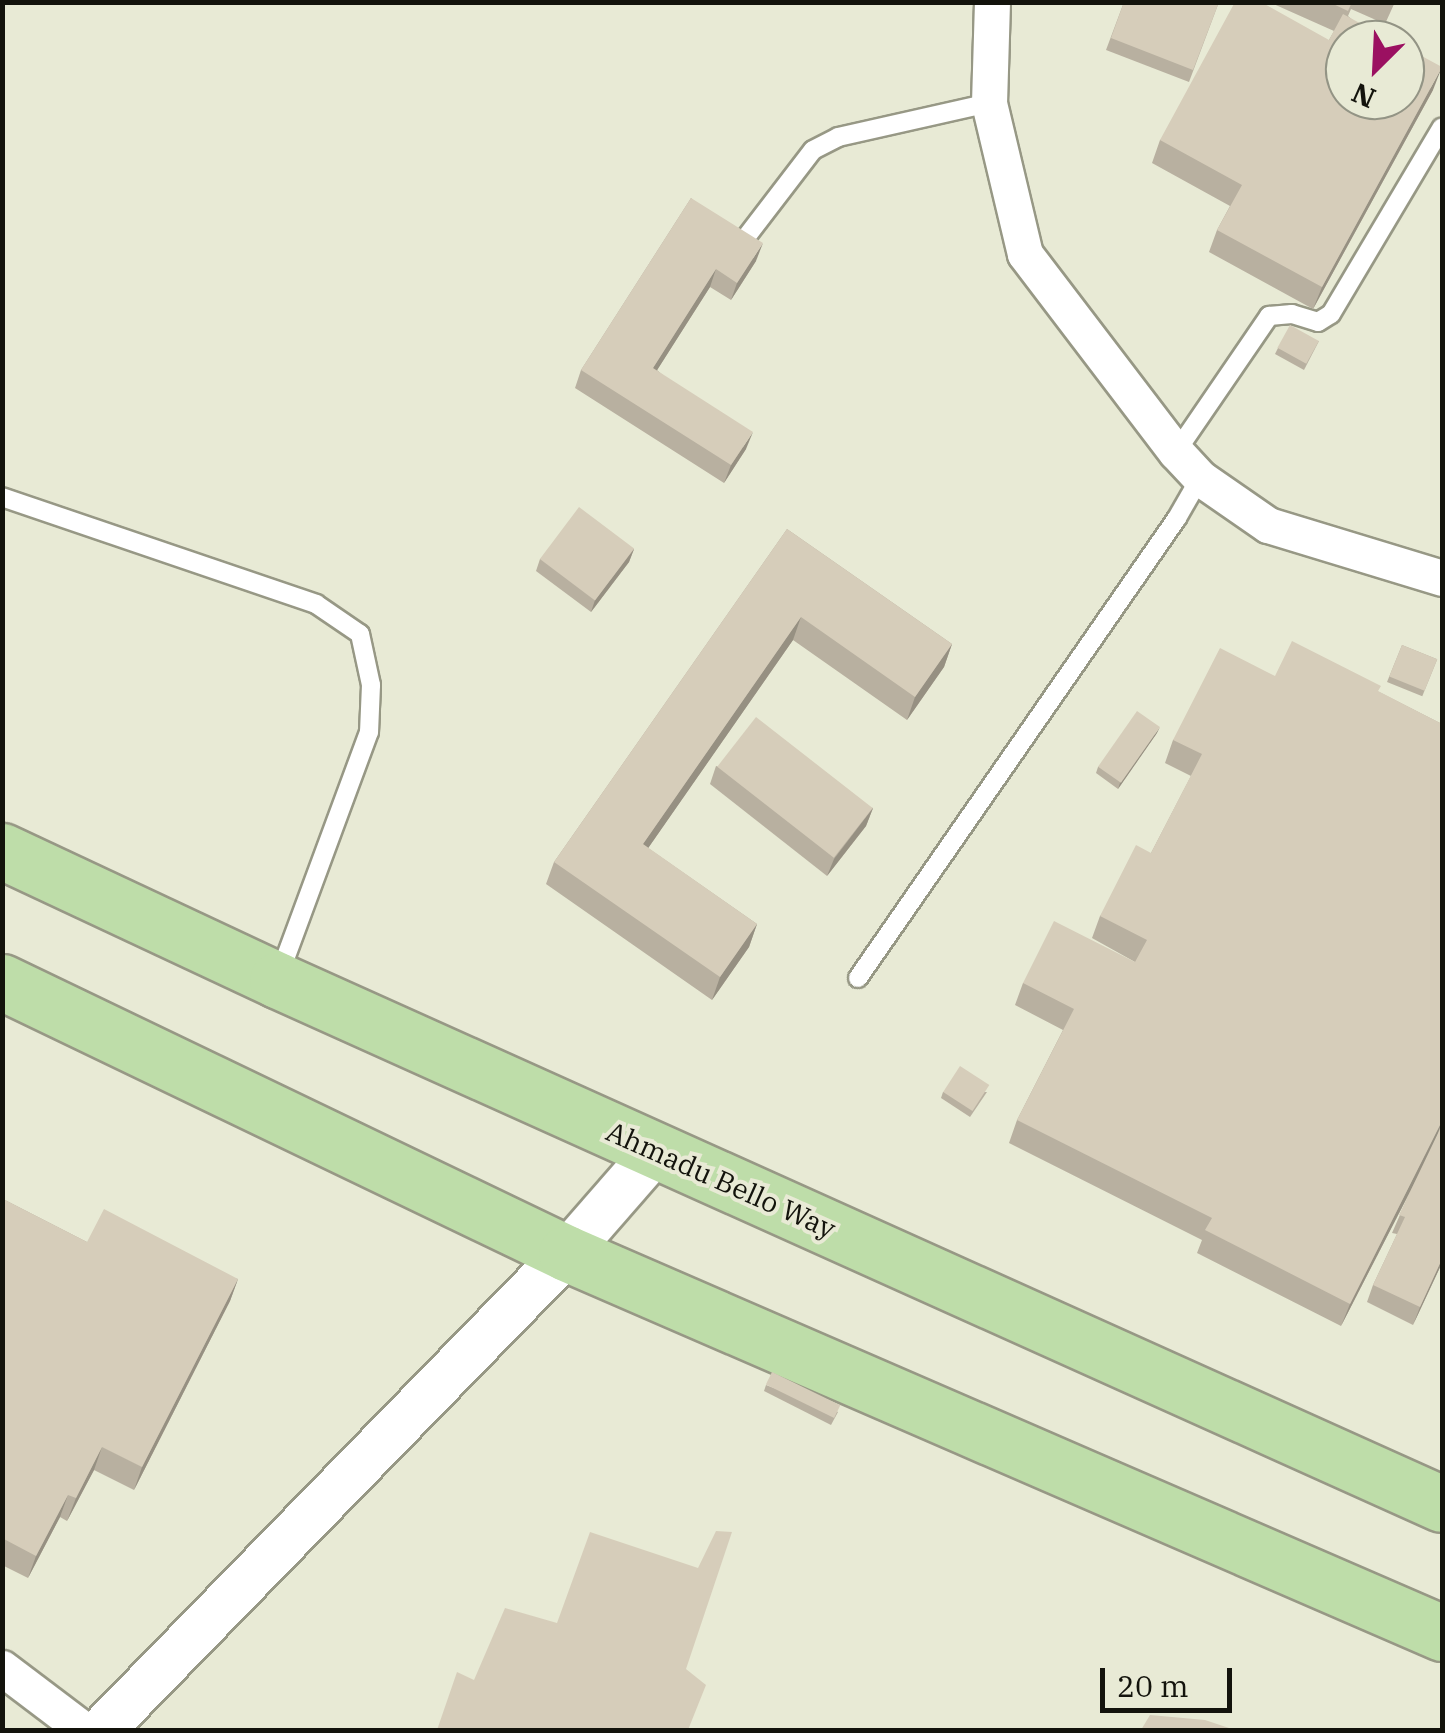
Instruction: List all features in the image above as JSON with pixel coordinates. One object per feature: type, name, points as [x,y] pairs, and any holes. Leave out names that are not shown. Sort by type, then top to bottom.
[{"type":"main road","name":"Ahmadu Bello Way","points":[[2,851],[277,980],[1442,1504]]},
{"type":"main road","points":[[2,982],[566,1253],[1442,1632]]},
{"type":"street","points":[[992,2],[989,104],[1025,254],[1188,465],[1268,525],[1442,578]]},
{"type":"street","points":[[2,1668],[110,1726],[566,1253],[656,1150]]},
{"type":"lane","points":[[747,236],[813,150],[838,136],[989,104]]},
{"type":"lane","points":[[858,978],[1166,535],[1188,465],[1268,316],[1292,314],[1318,322],[1330,314],[1442,127]]},
{"type":"lane","points":[[2,497],[316,604],[360,634],[371,685],[369,732],[343,811],[277,980]]},
{"type":"building","points":[[1124,2],[1219,2],[1193,70],[1111,38]]},
{"type":"building","points":[[1235,2],[1261,2],[1325,38],[1325,120],[1413,120],[1322,287],[1217,230],[1242,185],[1160,140]]},
{"type":"building","points":[[1329,2],[1352,2],[1348,11]]},
{"type":"building","points":[[1425,58],[1442,67],[1425,98]]},
{"type":"building","points":[[691,198],[763,243],[737,283],[716,269],[653,368],[753,432],[731,465],[581,370]]},
{"type":"building","points":[[1290,325],[1319,341],[1306,364],[1277,348]]},
{"type":"building","points":[[579,507],[634,549],[595,600],[540,559]]},
{"type":"building","points":[[787,529],[952,644],[915,697],[801,617],[643,844],[757,924],[720,977],[554,862]]},
{"type":"building","points":[[1292,641],[1381,686],[1378,691],[1442,724],[1442,1121],[1350,1304],[1205,1230],[1212,1218],[1017,1120],[1074,1009],[1023,983],[1054,921],[1135,962],[1147,940],[1100,916],[1136,845],[1151,853],[1202,754],[1173,740],[1220,648],[1275,676]]},
{"type":"building","points":[[1402,645],[1437,659],[1424,691],[1389,677]]},
{"type":"building","points":[[1137,711],[1160,727],[1121,783],[1098,767]]},
{"type":"building","points":[[756,717],[873,808],[834,858],[717,767]]},
{"type":"building","points":[[960,1066],[989,1085],[972,1111],[943,1092]]},
{"type":"building","points":[[1440,1129],[1442,1259],[1420,1307],[1373,1285],[1405,1217],[1399,1215]]},
{"type":"building","points":[[3,1199],[87,1242],[104,1209],[238,1279],[142,1467],[102,1447],[76,1498],[68,1495],[36,1556],[2,1538]]},
{"type":"building","points":[[772,1372],[840,1405],[834,1418],[766,1385]]},
{"type":"building","points":[[716,1531],[732,1532],[686,1669],[706,1685],[688,1730],[437,1730],[457,1672],[474,1680],[505,1608],[557,1623],[590,1532],[698,1568]]},
{"type":"building","points":[[1150,1715],[1205,1720],[1235,1730],[1141,1730]]}]
